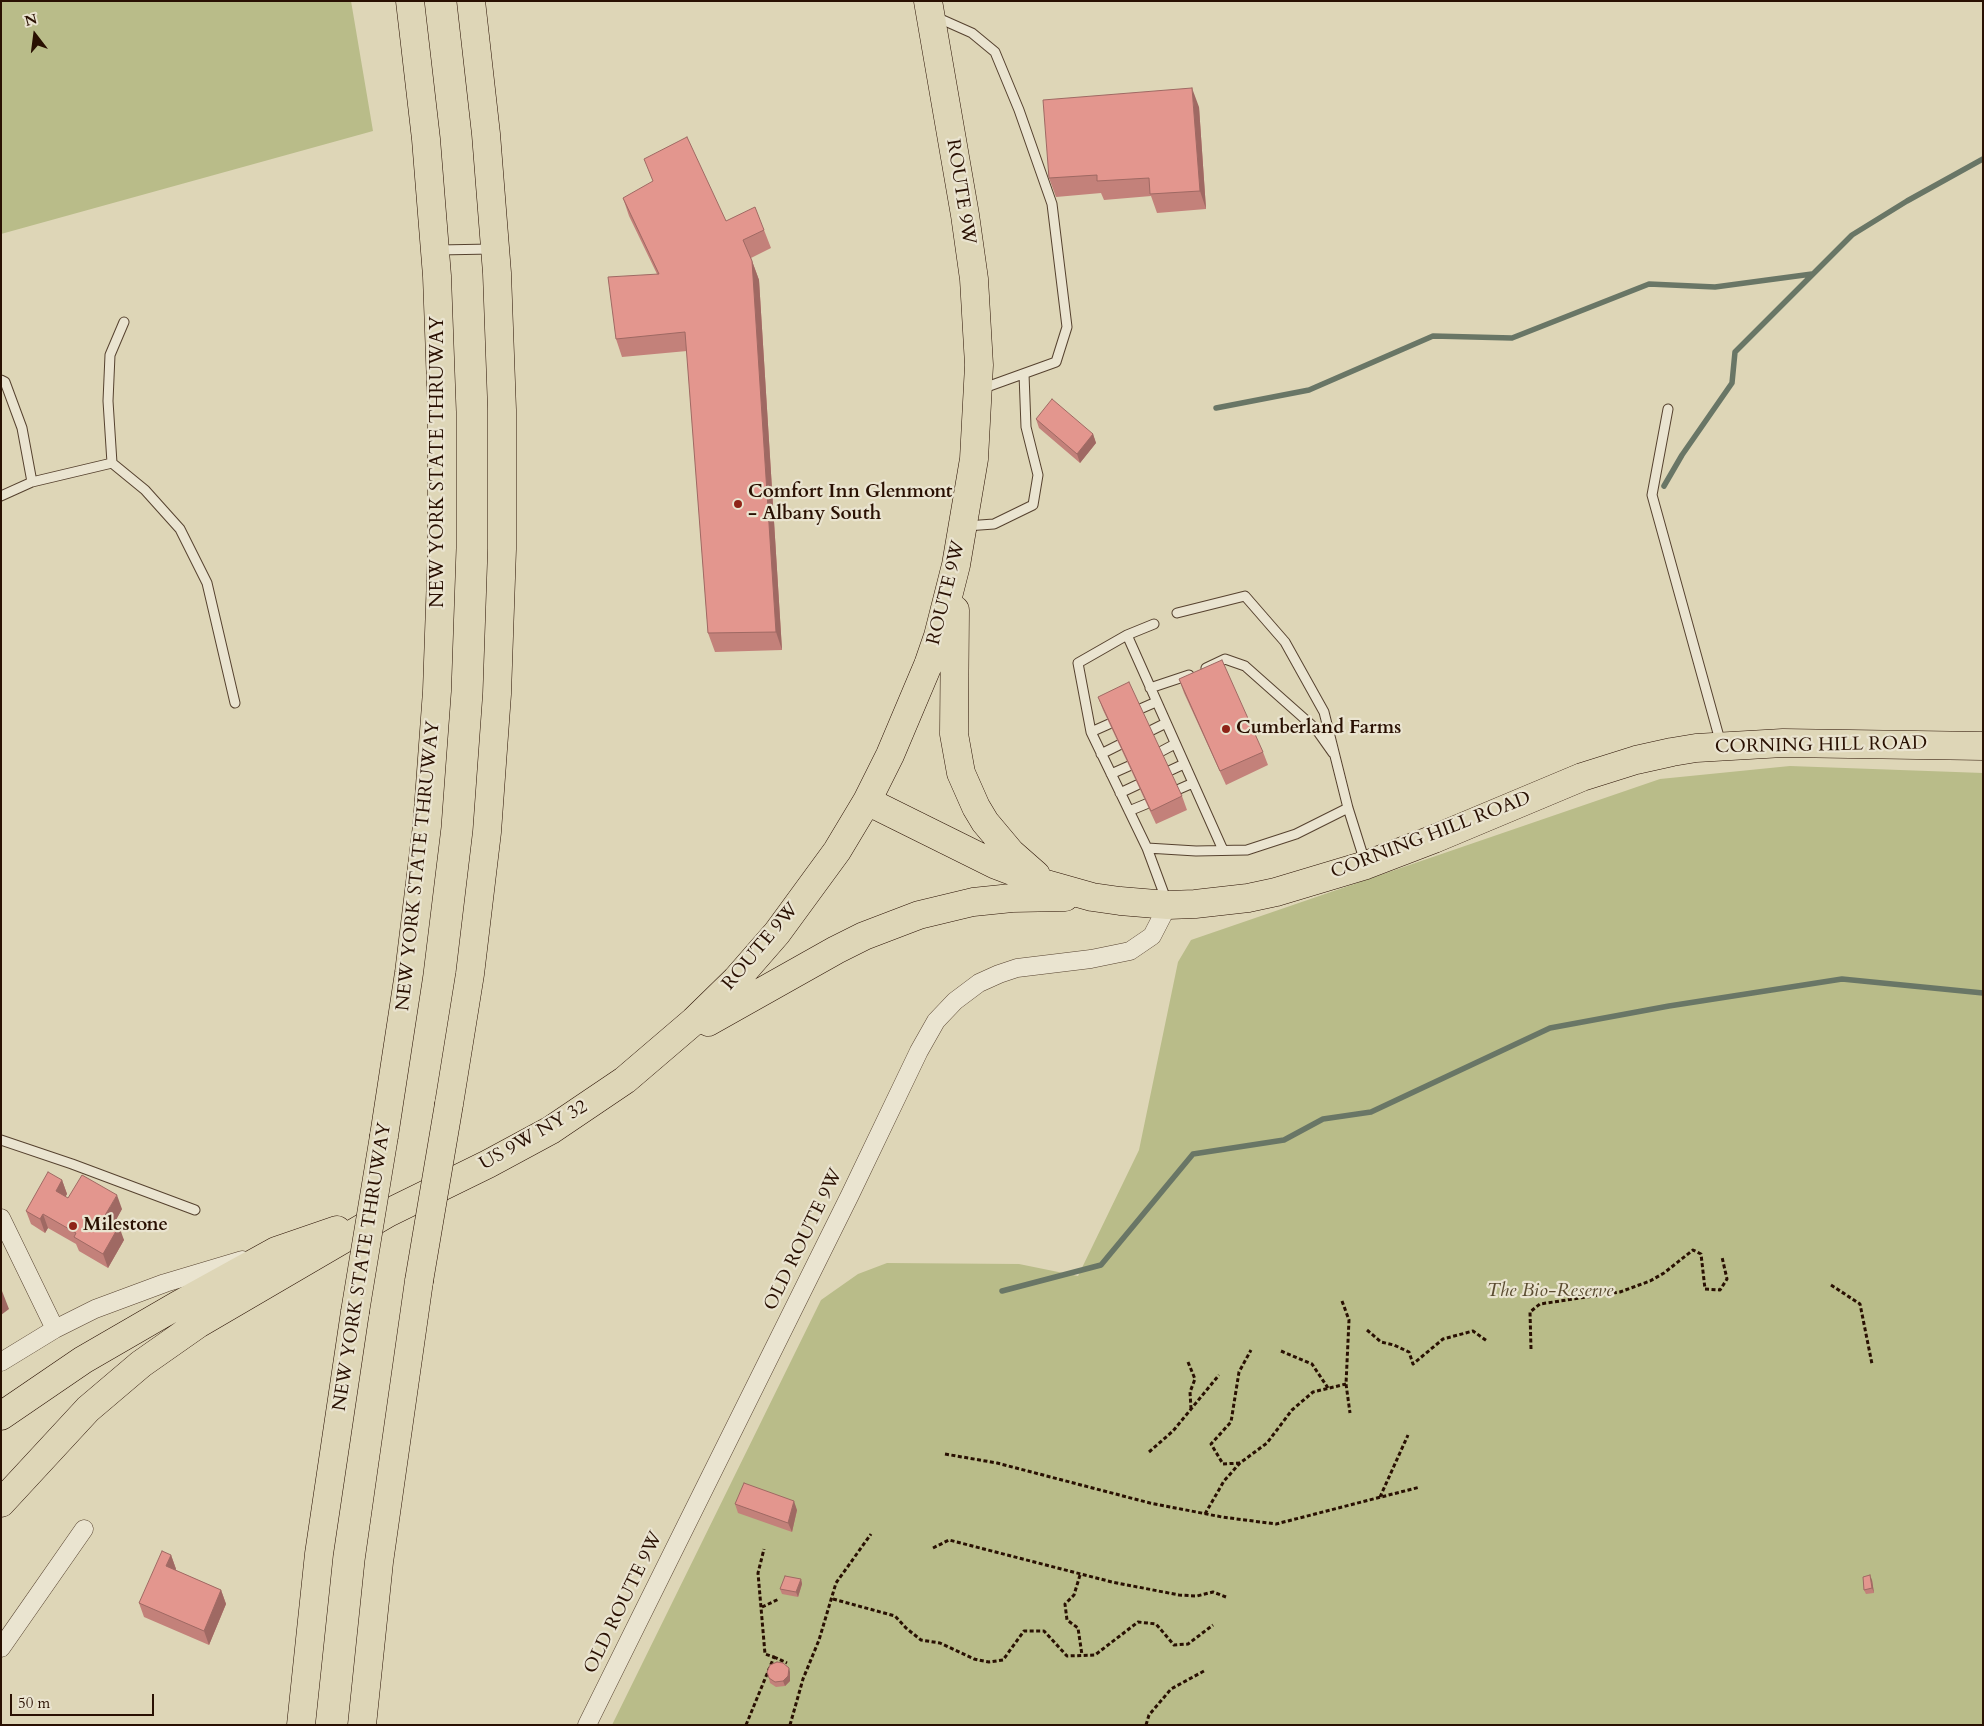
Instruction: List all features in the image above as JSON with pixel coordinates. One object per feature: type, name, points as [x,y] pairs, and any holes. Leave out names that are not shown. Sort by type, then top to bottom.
[{"type":"main road","name":"NEW YORK STATE THRUWAY","points":[[301,1725],[320,1544],[407,990],[428,807],[437,691],[443,483],[440,345],[435,250],[425,130],[410,1]]},
{"type":"main road","points":[[362,1725],[381,1542],[419,1281],[449,1104],[478,904],[487,832],[497,694],[503,483],[501,343],[496,248],[486,134],[471,1]]},
{"type":"main road","name":"ROUTE 9W","points":[[670,1043],[723,993],[777,933],[833,857],[894,748],[938,636],[956,565],[974,459],[979,390],[978,337],[970,249],[929,8]]},
{"type":"main road","points":[[956,565],[954,734],[962,773],[976,807],[985,822],[1011,852],[1046,884]]},
{"type":"main road","name":"CORNING HILL ROAD","points":[[866,801],[996,865],[1046,884],[1092,897],[1129,902],[1168,905],[1195,904],[1248,898],[1304,884],[1366,865],[1434,839],[1590,774],[1672,752],[1722,746],[1782,744],[1983,746]]},
{"type":"main road","points":[[670,1043],[836,950],[864,936],[920,916],[973,902],[1092,897]]},
{"type":"main road","name":"US 9W NY 32","points":[[388,1213],[488,1164],[551,1130],[625,1080],[670,1043]]},
{"type":"main road","points":[[1,1416],[114,1341],[276,1251],[388,1213]]},
{"type":"main road","points":[[1,1477],[8,1469],[88,1409],[141,1364],[198,1324],[388,1213]]},
{"type":"main road","points":[[1,1503],[88,1409]]},
{"type":"street","name":"OLD ROUTE 9W","points":[[587,1725],[846,1204],[919,1051],[936,1021],[955,1001],[979,983],[999,974],[1017,968],[1091,959],[1130,951],[1152,936],[1168,905]]},
{"type":"street","points":[[1,1218],[55,1329]]},
{"type":"street","points":[[1,1362],[55,1329],[95,1309],[210,1269],[276,1251]]},
{"type":"street","points":[[1,1648],[84,1529]]},
{"type":"lane","points":[[929,8],[972,33],[995,52],[1019,110],[1052,204],[1067,327],[1056,362],[979,390]]},
{"type":"lane","points":[[435,250],[496,248]]},
{"type":"lane","points":[[124,322],[110,355],[108,401],[112,464],[144,490],[180,529],[208,583],[235,703]]},
{"type":"lane","points":[[964,526],[994,524],[1034,505],[1038,475],[1026,427],[1024,374]]},
{"type":"lane","points":[[1,380],[5,382],[22,428],[32,482]]},
{"type":"lane","points":[[1668,409],[1652,495],[1722,746]]},
{"type":"lane","points":[[1,496],[32,482],[112,464]]},
{"type":"lane","points":[[1177,613],[1245,596],[1285,642],[1324,712],[1348,808],[1366,865]]},
{"type":"lane","points":[[1154,624],[1127,636],[1078,663],[1091,732],[1147,848],[1168,905]]},
{"type":"lane","points":[[1127,636],[1223,850]]},
{"type":"lane","points":[[1150,688],[1183,678],[1225,659],[1246,666],[1316,729],[1336,758]]},
{"type":"lane","points":[[1140,709],[1156,702]]},
{"type":"lane","points":[[1150,731],[1166,723]]},
{"type":"lane","points":[[1091,732],[1109,724]]},
{"type":"lane","points":[[1160,752],[1175,744]]},
{"type":"lane","points":[[1101,754],[1119,746]]},
{"type":"lane","points":[[1169,771],[1184,764]]},
{"type":"lane","points":[[1111,774],[1129,766]]},
{"type":"lane","points":[[1177,790],[1193,783]]},
{"type":"lane","points":[[1120,792],[1137,785]]},
{"type":"lane","points":[[1129,811],[1146,804]]},
{"type":"lane","points":[[1147,848],[1247,850],[1296,834],[1348,808]]},
{"type":"lane","points":[[1,1140],[72,1164],[195,1210]]},
{"type":"path","points":[[1531,1349],[1530,1312],[1540,1304],[1620,1292],[1650,1281],[1664,1273],[1693,1250],[1701,1254],[1706,1289],[1720,1290],[1727,1279],[1722,1258]]},
{"type":"path","points":[[1831,1285],[1860,1304],[1872,1364]]},
{"type":"path","points":[[1342,1301],[1349,1320],[1346,1384],[1350,1413]]},
{"type":"path","points":[[1367,1330],[1381,1342],[1394,1345],[1409,1352],[1413,1364],[1443,1339],[1473,1331],[1487,1340]]},
{"type":"path","points":[[1240,1463],[1223,1464],[1211,1444],[1232,1422],[1240,1372],[1251,1350]]},
{"type":"path","points":[[1281,1351],[1312,1364],[1328,1388]]},
{"type":"path","points":[[1188,1362],[1195,1379],[1190,1392],[1191,1409]]},
{"type":"path","points":[[1149,1452],[1174,1431],[1219,1375]]},
{"type":"path","points":[[1205,1514],[1224,1481],[1240,1463],[1267,1443],[1292,1410],[1312,1392],[1346,1384]]},
{"type":"path","points":[[1380,1497],[1408,1435]]},
{"type":"path","points":[[945,1454],[997,1462],[1150,1503],[1205,1514],[1276,1524],[1420,1487]]},
{"type":"path","points":[[790,1725],[803,1679],[833,1599],[836,1583],[871,1534]]},
{"type":"path","points":[[933,1548],[949,1540],[1080,1575],[1179,1595],[1196,1596],[1213,1592],[1226,1598]]},
{"type":"path","points":[[764,1549],[758,1573],[765,1654],[788,1663]]},
{"type":"path","points":[[1080,1575],[1074,1595],[1065,1604],[1067,1620],[1078,1628],[1082,1655]]},
{"type":"path","points":[[833,1599],[895,1616],[921,1640],[940,1643],[982,1661],[989,1662],[1003,1660],[1024,1631],[1044,1631],[1067,1656],[1095,1655],[1138,1622],[1156,1624],[1174,1645],[1188,1644],[1213,1625]]},
{"type":"path","points":[[762,1607],[779,1600]]},
{"type":"path","points":[[746,1725],[774,1657]]},
{"type":"path","points":[[1146,1725],[1149,1715],[1172,1689],[1204,1671]]},
{"type":"green space","points":[[1,1],[351,1],[373,131],[1,234]]},
{"type":"green space","name":"The Bio-Reserve","points":[[1790,766],[1983,773],[1983,1725],[612,1725],[821,1300],[858,1274],[887,1263],[1019,1264],[1078,1276],[1139,1150],[1178,962],[1191,940],[1660,779]]},
{"type":"building","points":[[1192,88],[1200,191],[1150,194],[1149,178],[1097,181],[1097,175],[1049,178],[1043,100]]},
{"type":"building","name":"Comfort Inn Glenmont - Albany South","points":[[687,137],[726,221],[755,207],[764,230],[743,240],[752,261],[776,632],[708,633],[685,332],[616,339],[608,277],[659,274],[623,198],[653,181],[644,159]]},
{"type":"building","points":[[1052,399],[1093,434],[1077,454],[1036,419]]},
{"type":"building","name":"Cumberland Farms","points":[[1222,660],[1263,752],[1220,771],[1179,679]]},
{"type":"building","points":[[1129,682],[1182,796],[1151,811],[1098,697]]},
{"type":"building","name":"Milestone","points":[[48,1172],[62,1180],[56,1191],[68,1198],[82,1175],[117,1195],[104,1217],[119,1226],[103,1254],[74,1237],[76,1233],[43,1214],[40,1219],[26,1211]]},
{"type":"building","points":[[744,1483],[794,1501],[788,1523],[735,1504]]},
{"type":"building","points":[[162,1551],[171,1555],[166,1566],[221,1590],[204,1631],[139,1603]]},
{"type":"building","points":[[1870,1575],[1872,1588],[1864,1590],[1863,1577]]},
{"type":"building","points":[[785,1576],[801,1579],[796,1592],[780,1589]]},
{"type":"building","points":[[777,1662],[783,1663],[789,1668],[788,1676],[783,1681],[775,1682],[769,1678],[767,1672],[770,1665]]},
{"type":"waterway","points":[[1664,486],[1682,455],[1732,383],[1735,352],[1852,235],[1907,201],[1983,159]]},
{"type":"waterway","points":[[1216,408],[1309,390],[1433,336],[1512,338],[1649,284],[1715,287],[1812,274]]},
{"type":"waterway","points":[[1002,1291],[1101,1265],[1193,1154],[1284,1140],[1323,1119],[1371,1112],[1550,1028],[1669,1006],[1842,979],[1983,993]]},
{"type":"place","name":"Comfort Inn Glenmont - Albany South","points":[[738,504]]},
{"type":"place","name":"Cumberland Farms","points":[[1226,729]]},
{"type":"place","name":"Milestone","points":[[73,1226]]}]
